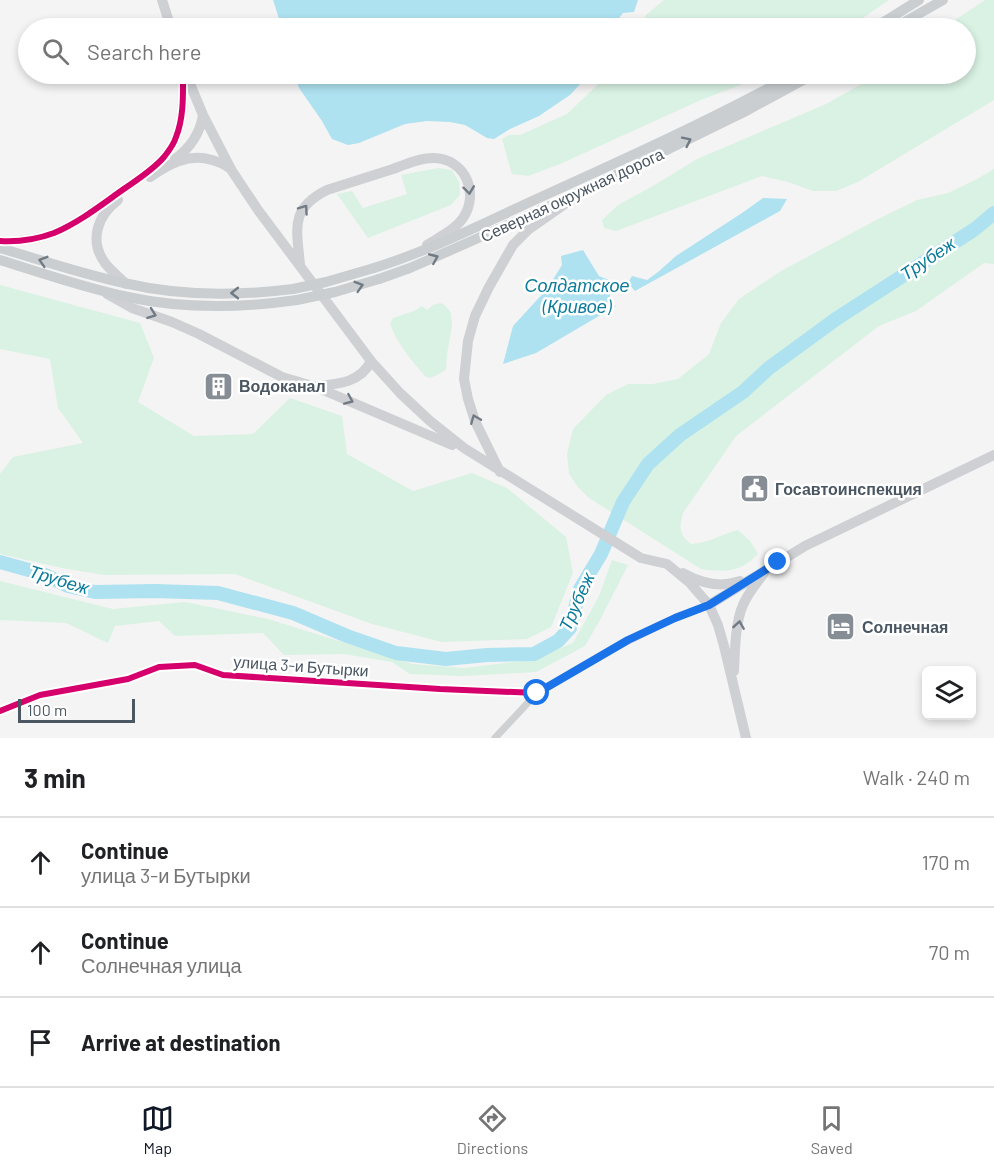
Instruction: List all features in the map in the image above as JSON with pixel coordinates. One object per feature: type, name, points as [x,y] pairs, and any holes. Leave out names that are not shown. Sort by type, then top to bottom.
[{"type":"main road","points":[[162,0],[168,18]]},
{"type":"main road","points":[[890,18],[919,0]]},
{"type":"main road","points":[[912,18],[943,0]]},
{"type":"main road","points":[[0,241],[32,239],[53,233],[95,210],[149,171],[165,156],[176,138],[181,120],[184,84]]},
{"type":"main road","points":[[189,84],[232,171],[258,210],[371,361],[430,421],[464,448],[641,558],[667,564],[691,578],[714,584],[726,585],[753,577]]},
{"type":"main road","points":[[0,248],[126,284],[181,292],[246,293],[293,289],[374,268],[430,248],[698,124],[777,84]]},
{"type":"main road","name":"Северная окружная дорога","points":[[0,260],[99,290],[157,302],[205,306],[248,306],[297,300],[335,292],[410,268],[584,191],[715,128],[796,84]]},
{"type":"main road","points":[[126,284],[104,262],[96,243],[97,232],[105,212],[112,204],[183,153],[199,132],[203,116]]},
{"type":"main road","points":[[164,168],[178,160],[193,157],[223,163],[232,171]]},
{"type":"main road","points":[[300,265],[297,226],[299,214],[316,196],[327,190],[417,161],[435,158],[449,162],[462,171],[469,181],[470,208],[454,228],[411,256]]},
{"type":"main road","points":[[501,472],[475,422],[468,399],[464,379],[468,341],[489,287],[513,245],[528,230],[584,191]]},
{"type":"main road","points":[[99,290],[132,308],[200,334],[282,377],[316,387],[464,448]]},
{"type":"main road","points":[[316,387],[354,379],[365,370],[371,361]]},
{"type":"main road","points":[[709,605],[805,546],[994,455]]},
{"type":"main road","points":[[667,564],[690,583],[709,605],[718,625],[746,738]]},
{"type":"main road","points":[[734,683],[735,651],[742,608],[748,595],[768,568]]},
{"type":"street","points":[[495,738],[537,693],[628,640],[709,605]]},
{"type":"street","name":"улица 3-и Бутырки","points":[[0,711],[40,695],[128,679],[159,667],[195,665],[223,675],[537,693]]},
{"type":"green space","points":[[664,0],[889,0],[863,18],[645,18]]},
{"type":"green space","points":[[985,0],[994,0],[994,100],[858,182],[836,191],[813,191],[762,176],[616,231],[604,228],[602,220],[618,205],[697,159],[826,104],[861,84],[976,84],[976,18],[958,18]]},
{"type":"green space","points":[[598,84],[743,84],[701,100],[560,164],[528,176],[512,174],[502,139],[509,135],[520,135],[567,114]]},
{"type":"green space","points":[[438,168],[452,170],[459,182],[460,195],[451,205],[368,238],[337,194],[352,191],[363,208],[407,194],[401,175]]},
{"type":"green space","points":[[994,169],[994,264],[984,263],[916,311],[879,326],[736,436],[683,513],[681,531],[691,544],[738,530],[750,541],[758,554],[745,565],[732,570],[701,569],[589,498],[578,487],[569,474],[567,454],[573,429],[606,395],[628,384],[653,384],[678,379],[709,354],[721,323],[739,299],[781,271],[917,200],[948,193]]},
{"type":"green space","points":[[0,285],[140,323],[154,358],[138,402],[194,436],[253,434],[290,398],[342,416],[347,454],[413,491],[472,473],[507,488],[566,537],[573,573],[551,627],[527,639],[442,642],[372,624],[235,574],[104,575],[0,554],[0,474],[13,457],[83,443],[58,408],[50,359],[0,349]]},
{"type":"green space","points":[[440,303],[445,305],[451,313],[452,326],[446,370],[431,378],[426,377],[411,359],[390,324],[393,318],[422,306],[427,310]]},
{"type":"green space","points":[[612,560],[628,565],[585,646],[536,672],[463,676],[410,674],[392,662],[344,654],[284,655],[263,633],[175,636],[159,621],[115,626],[108,643],[66,623],[0,620],[0,581],[113,609],[185,602],[268,619],[413,664],[464,668],[531,660],[573,643],[599,596]]},
{"type":"water","points":[[273,0],[638,0],[634,12],[623,13],[619,18],[279,18]]},
{"type":"water","points":[[298,84],[580,84],[570,95],[539,116],[494,139],[487,138],[465,125],[427,121],[405,124],[359,143],[348,145],[332,139]]},
{"type":"water","points":[[763,198],[787,199],[780,211],[635,291],[628,283],[632,276],[647,280],[676,256]]},
{"type":"water","name":"Солдатское (Кривое)","points":[[583,250],[599,276],[614,282],[608,302],[616,306],[536,353],[503,364],[513,326],[547,289],[562,265],[561,256]]},
{"type":"waterway","name":"Трубеж","points":[[0,562],[43,574],[68,586],[95,592],[218,593],[293,613],[347,636],[396,653],[446,659],[534,654],[558,641],[570,628],[580,589],[601,554],[623,502],[648,464],[680,435],[743,392],[769,368],[836,319],[975,229],[994,213]]},
{"type":"cycle path","points":[[0,241],[35,238],[63,229],[154,167],[171,148],[179,129],[183,84]]},
{"type":"cycle path","points":[[0,711],[40,695],[128,679],[159,667],[195,665],[223,675],[537,693]]},
{"type":"place","name":"Водоканал","points":[[218,386]]},
{"type":"place","name":"Госавтоинспекция","points":[[754,489]]},
{"type":"place","name":"Солнечная","points":[[841,627]]},
{"type":"route","points":[[537,693],[628,640],[709,605],[778,562]]}]
